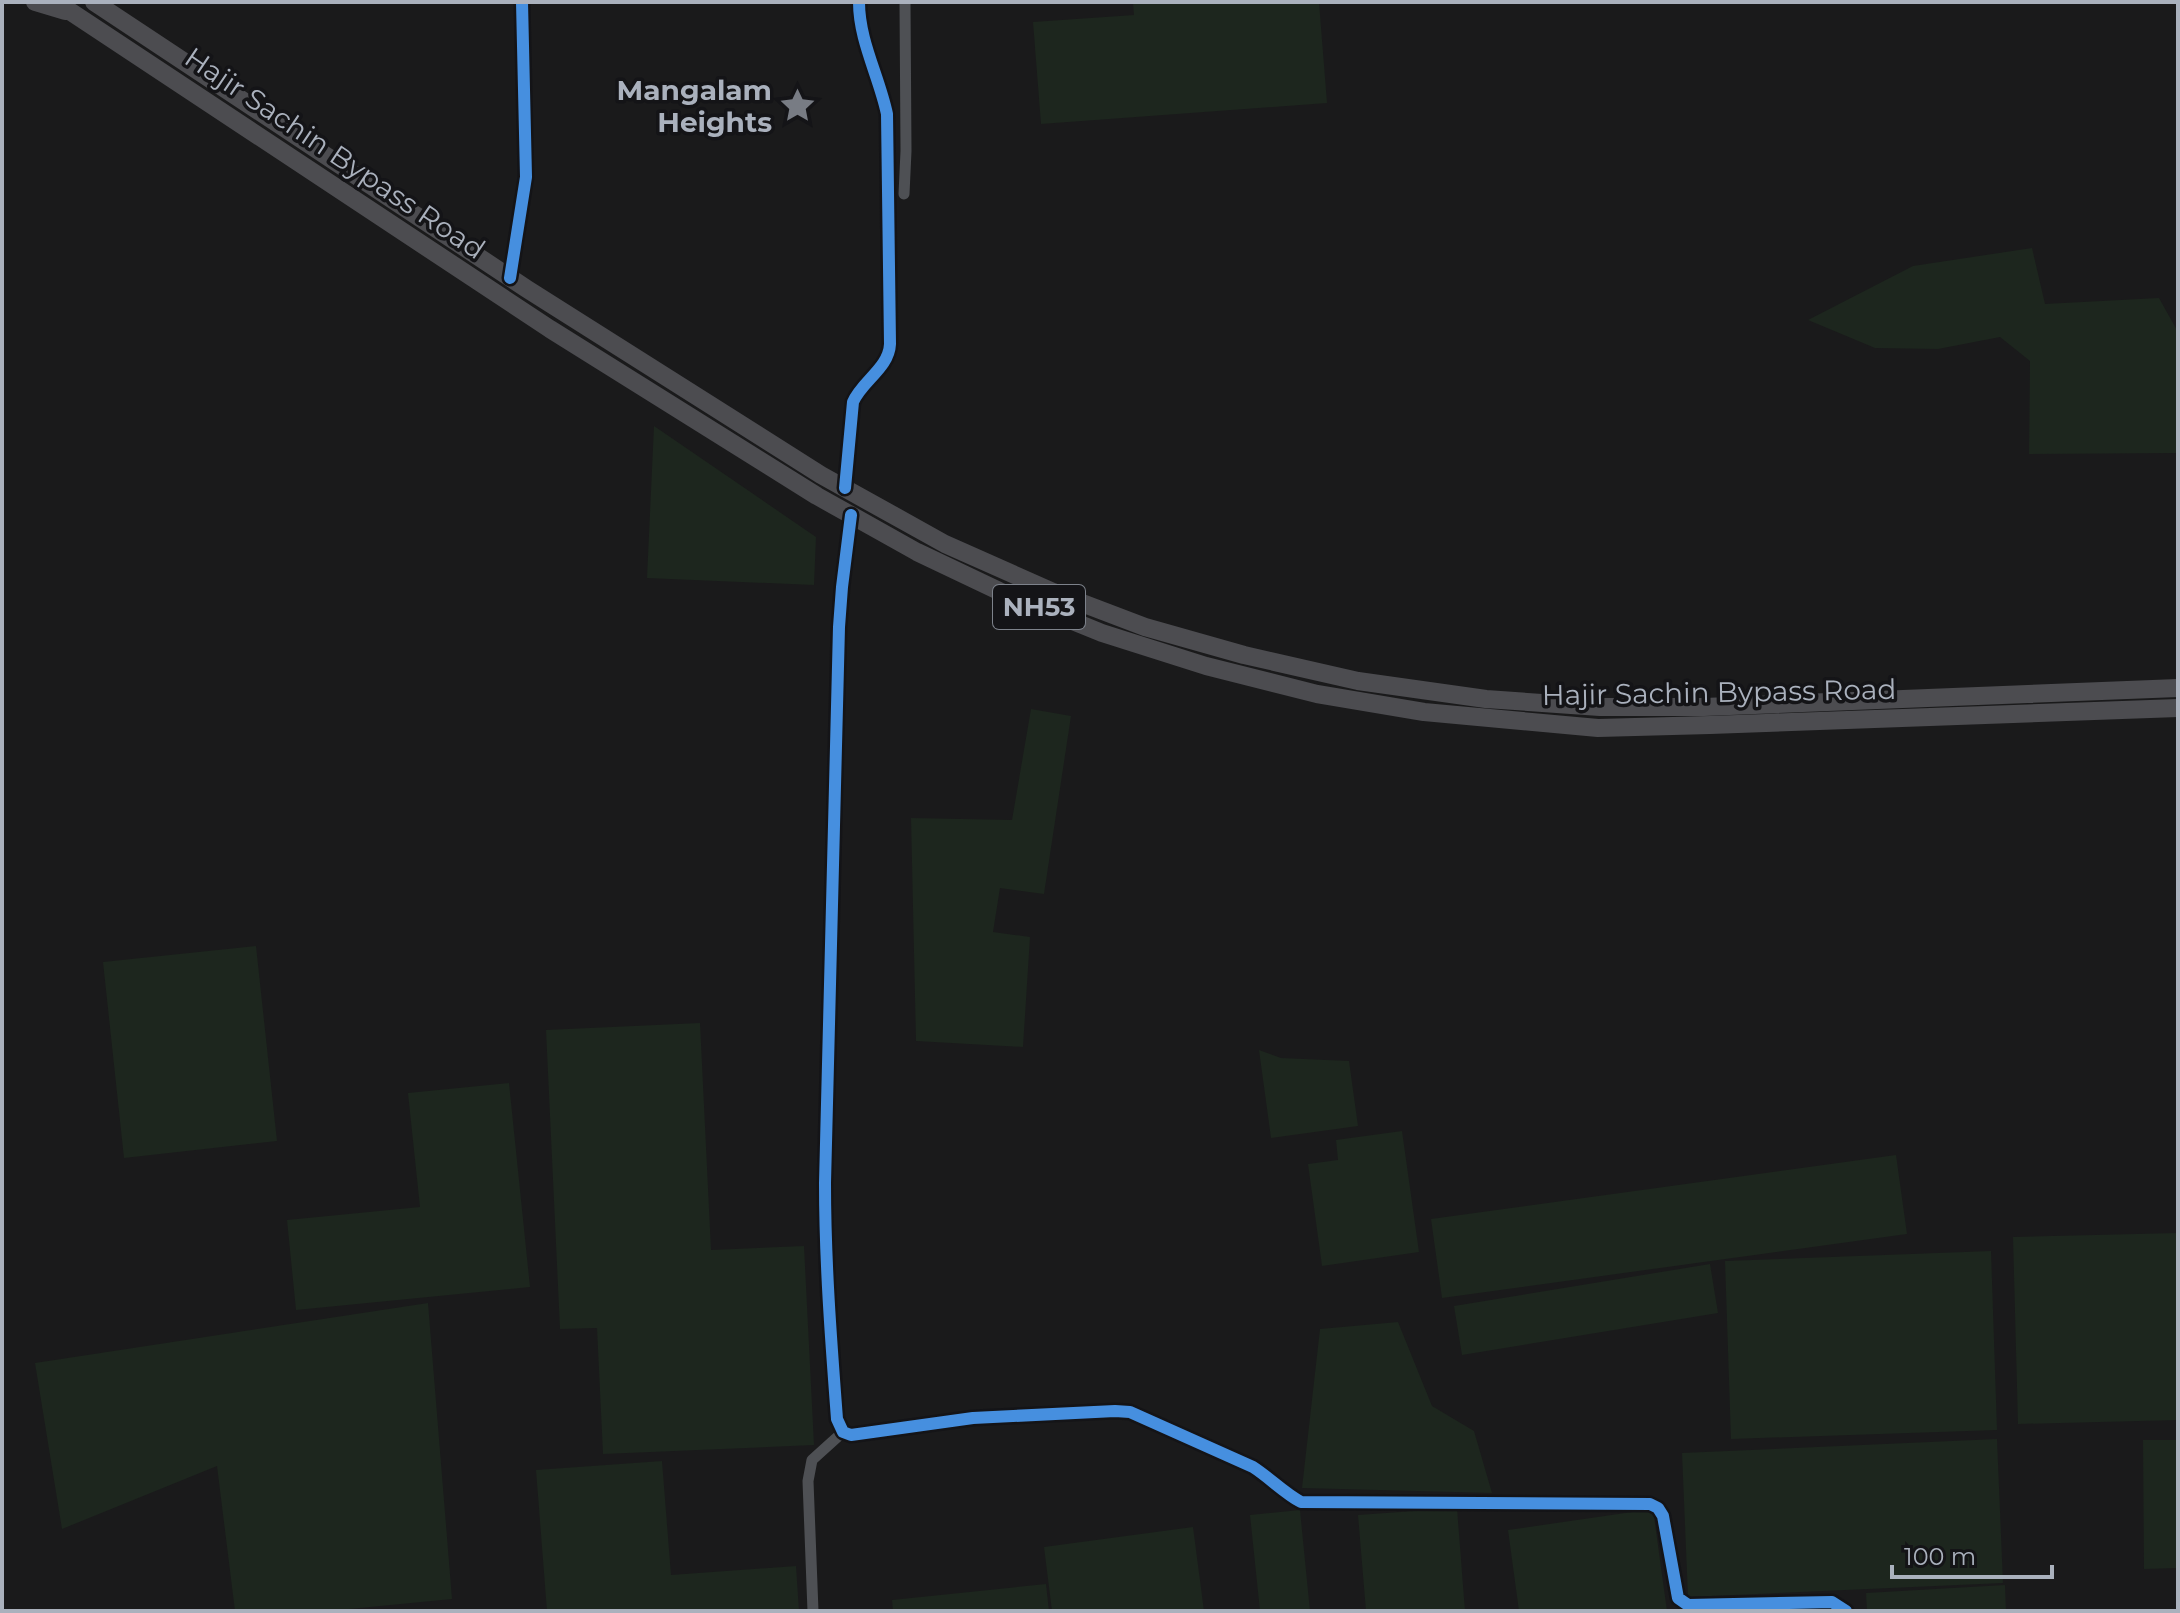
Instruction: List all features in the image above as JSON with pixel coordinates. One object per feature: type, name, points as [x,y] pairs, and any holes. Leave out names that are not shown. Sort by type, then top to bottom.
[{"type":"highway","points":[[35,2],[75,14]]},
{"type":"highway","name":"Hajir Sachin Bypass Road","points":[[56,2],[550,329],[817,496],[917,552],[999,591],[1102,633],[1206,666],[1317,694],[1424,712],[1598,728],[2178,708]]},
{"type":"highway","name":"NH53","points":[[96,3],[510,278],[821,475],[945,544],[1145,627],[1244,655],[1358,681],[1486,699],[1600,707],[1704,707],[2178,688]]},
{"type":"street","points":[[510,278],[526,177],[522,2]]},
{"type":"street","points":[[845,488],[853,402],[857,392],[885,362],[890,352],[887,114],[860,26],[859,2]]},
{"type":"street","points":[[904,194],[905,2]]},
{"type":"street","points":[[851,515],[839,627],[825,1183],[830,1327],[837,1419],[843,1432],[851,1435],[973,1418],[1130,1412],[1253,1467],[1301,1502],[1650,1504],[1658,1508],[1663,1516],[1678,1598],[1682,1602],[1688,1605],[1832,1602],[1846,1611]]},
{"type":"street","points":[[813,1611],[810,1469],[812,1460],[843,1432]]},
{"type":"shaded area","points":[[1133,2],[1319,2],[1327,103],[1041,124],[1033,22],[1134,15]]},
{"type":"shaded area","points":[[2032,248],[2045,304],[2159,298],[2178,332],[2178,453],[2029,454],[2030,361],[2000,337],[1938,349],[1875,348],[1808,320],[1913,266]]},
{"type":"shaded area","points":[[654,426],[816,537],[814,585],[647,578]]},
{"type":"shaded area","points":[[1031,709],[1071,716],[1044,894],[1000,888],[993,932],[1030,937],[1023,1047],[916,1041],[911,818],[1012,820]]},
{"type":"shaded area","points":[[256,946],[277,1141],[124,1158],[103,962]]},
{"type":"shaded area","points":[[700,1023],[711,1250],[804,1246],[814,1445],[603,1454],[597,1328],[560,1329],[546,1030]]},
{"type":"shaded area","points":[[1259,1050],[1281,1058],[1349,1061],[1358,1126],[1271,1138]]},
{"type":"shaded area","points":[[509,1083],[530,1287],[296,1310],[287,1220],[420,1207],[408,1093]]},
{"type":"shaded area","points":[[1402,1131],[1419,1252],[1322,1266],[1308,1164],[1338,1160],[1336,1140]]},
{"type":"shaded area","points":[[1896,1155],[1907,1234],[1442,1298],[1431,1219]]},
{"type":"shaded area","points":[[2178,1233],[2178,1420],[2018,1424],[2013,1237]]},
{"type":"shaded area","points":[[1991,1251],[1997,1430],[1731,1439],[1725,1261]]},
{"type":"shaded area","points":[[1710,1264],[1718,1313],[1462,1355],[1454,1306]]},
{"type":"shaded area","points":[[428,1303],[452,1599],[329,1611],[235,1611],[217,1466],[62,1529],[35,1363]]},
{"type":"shaded area","points":[[1398,1322],[1432,1406],[1474,1431],[1492,1493],[1302,1488],[1320,1329]]},
{"type":"shaded area","points":[[1997,1439],[2003,1583],[1688,1597],[1682,1453]]},
{"type":"shaded area","points":[[2143,1440],[2178,1440],[2178,1568],[2144,1569]]},
{"type":"shaded area","points":[[662,1461],[671,1575],[796,1566],[799,1611],[547,1611],[536,1470]]},
{"type":"shaded area","points":[[1457,1508],[1465,1611],[1366,1611],[1358,1515]]},
{"type":"shaded area","points":[[1653,1509],[1667,1611],[1519,1611],[1508,1530]]},
{"type":"shaded area","points":[[1300,1510],[1310,1611],[1260,1611],[1250,1515]]},
{"type":"shaded area","points":[[1193,1527],[1204,1611],[1052,1611],[1044,1547]]},
{"type":"shaded area","points":[[1046,1584],[1049,1611],[893,1611],[892,1600]]},
{"type":"shaded area","points":[[2005,1585],[2006,1611],[1867,1611],[1866,1593]]},
{"type":"cycle path","points":[[510,278],[526,177],[522,2]]},
{"type":"cycle path","points":[[845,488],[853,402],[885,360],[890,344],[887,114],[862,31],[859,2]]},
{"type":"cycle path","points":[[851,515],[839,627],[825,1183],[827,1272],[837,1419],[843,1432],[851,1435],[973,1418],[1130,1412],[1253,1467],[1301,1502],[1650,1504],[1658,1508],[1663,1516],[1678,1598],[1688,1605],[1832,1602],[1846,1611]]},
{"type":"place","name":"Mangalam Heights","points":[[798,106]]}]
